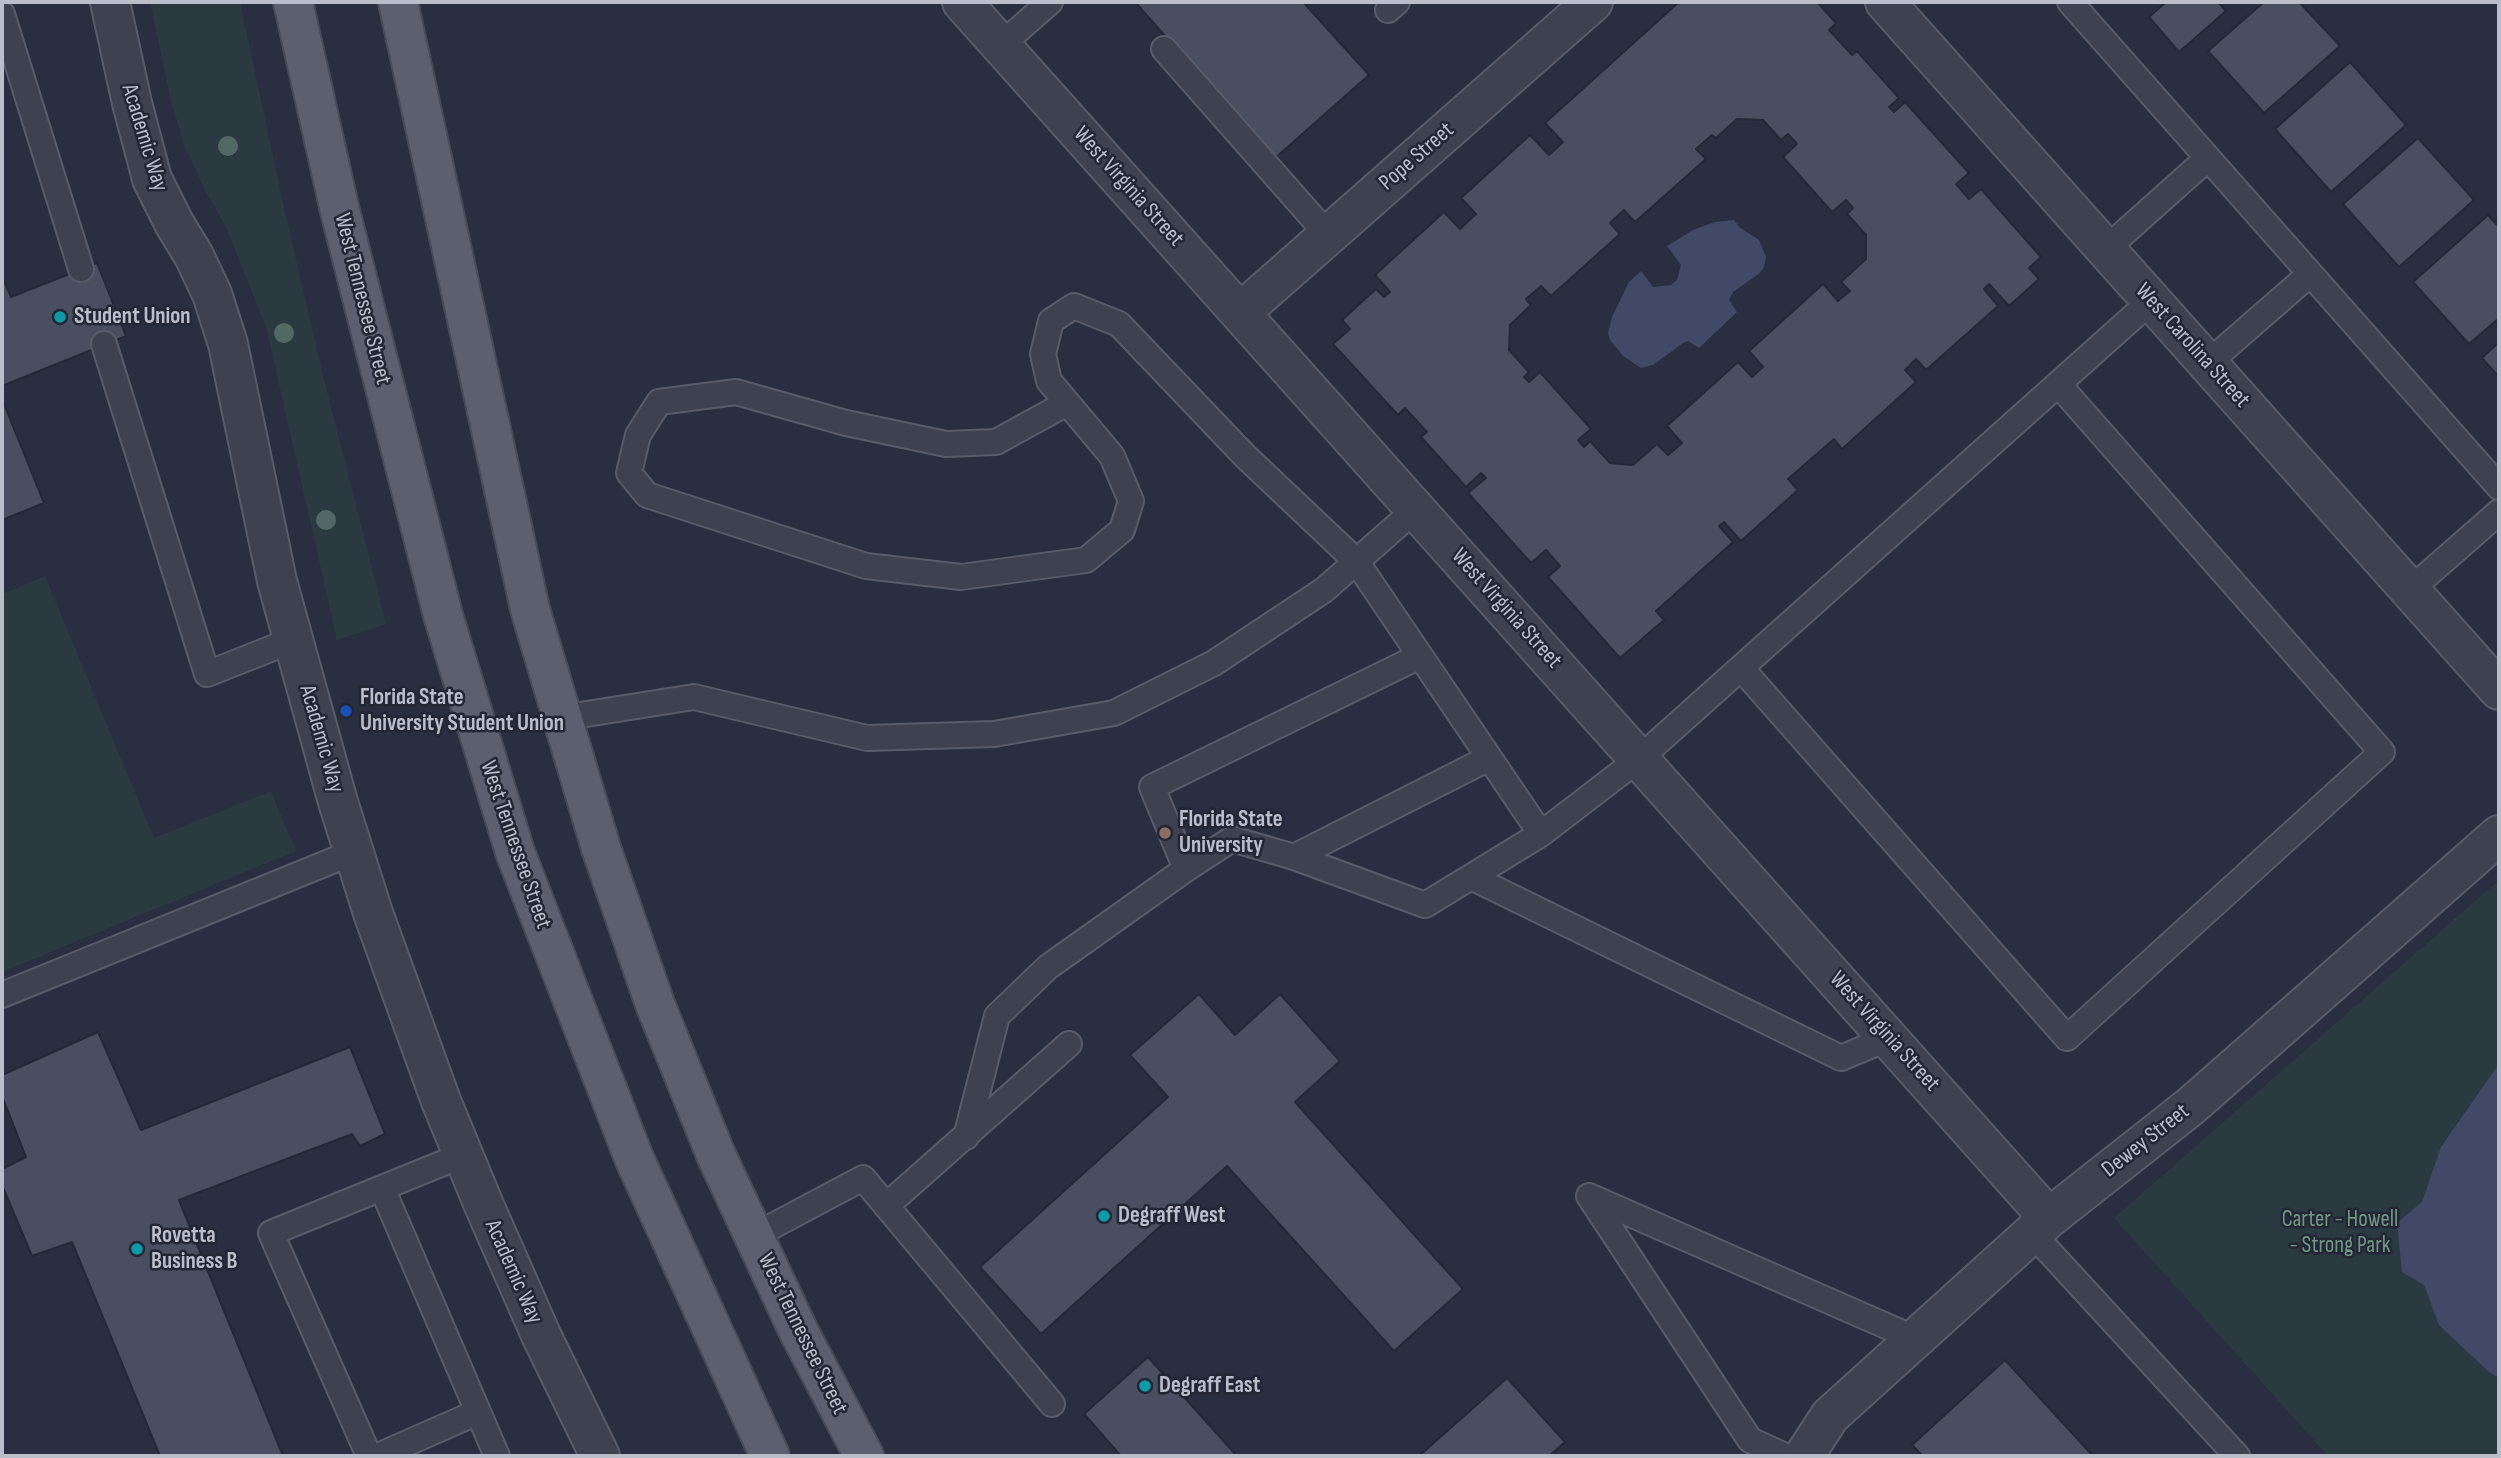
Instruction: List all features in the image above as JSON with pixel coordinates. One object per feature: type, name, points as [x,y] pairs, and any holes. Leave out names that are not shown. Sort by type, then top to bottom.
[{"type":"main road","name":"West Tennessee Street","points":[[293,2],[357,284],[443,615],[511,839],[634,1158],[770,1456]]},
{"type":"main road","name":"West Tennessee Street","points":[[398,2],[524,583],[561,718],[605,861],[654,1004],[716,1155],[798,1330],[864,1456]]},
{"type":"street","name":"Academic Way","points":[[110,2],[152,179],[212,295],[228,344],[277,581],[354,852],[398,986],[463,1155],[541,1335],[600,1456]]},
{"type":"street","name":"West Virginia Street","points":[[962,2],[1889,1038],[2041,1226]]},
{"type":"street","name":"Pope Street","points":[[1240,313],[1593,2]]},
{"type":"street","name":"West Carolina Street","points":[[1885,2],[2499,690]]},
{"type":"street","name":"Dewey Street","points":[[1804,1456],[1830,1416],[2041,1226],[2191,1106],[2499,835]]},
{"type":"lane","points":[[1001,46],[1050,2]]},
{"type":"lane","points":[[2070,2],[2499,487]]},
{"type":"lane","points":[[2,14],[81,269]]},
{"type":"lane","points":[[1164,49],[1328,235]]},
{"type":"lane","points":[[2106,249],[2208,158]]},
{"type":"lane","points":[[2208,363],[2310,274]]},
{"type":"lane","points":[[966,1137],[997,1016],[1048,967],[1186,869],[1232,839],[1294,857],[1425,905],[1541,834],[1640,758],[2152,300]]},
{"type":"lane","points":[[1067,403],[996,442],[946,444],[846,423],[736,392],[659,402],[638,435],[629,473],[647,495],[866,566],[961,576],[1086,560],[1122,530],[1131,500],[1112,456],[1049,381],[1043,354],[1051,321],[1074,306],[1119,324],[1245,456],[1356,561],[1541,834]]},
{"type":"lane","points":[[104,344],[207,674],[293,640]]},
{"type":"lane","points":[[1741,668],[2067,1038],[2382,752],[2058,384]]},
{"type":"lane","points":[[561,718],[694,697],[867,738],[994,734],[1114,713],[1214,663],[1324,590],[1416,509]]},
{"type":"lane","points":[[2410,590],[2499,512]]},
{"type":"lane","points":[[1186,869],[1153,787],[1420,656]]},
{"type":"lane","points":[[1294,857],[1489,758]]},
{"type":"lane","points":[[2,995],[354,852]]},
{"type":"lane","points":[[1471,877],[1841,1058],[1889,1038]]},
{"type":"lane","points":[[886,1206],[1069,1044]]},
{"type":"lane","points":[[369,1456],[271,1233],[463,1155]]},
{"type":"lane","points":[[754,1236],[863,1178],[1052,1404]]},
{"type":"lane","points":[[382,1188],[497,1456]]},
{"type":"lane","points":[[1785,1456],[1750,1440],[1589,1196],[1916,1339]]},
{"type":"lane","points":[[2041,1226],[2237,1456]]},
{"type":"lane","points":[[378,1456],[478,1412]]},
{"type":"green space","points":[[150,2],[240,2],[323,375],[386,624],[337,640],[266,327],[226,227],[185,148],[171,101]]},
{"type":"green space","points":[[45,576],[154,838],[271,791],[296,851],[2,972],[2,594]]},
{"type":"green space","name":"Carter - Howell - Strong Park","points":[[2499,880],[2499,1456],[2328,1456],[2114,1218]]},
{"type":"water","points":[[1734,220],[1739,227],[1759,240],[1766,257],[1760,273],[1733,292],[1729,300],[1737,312],[1699,348],[1688,341],[1653,365],[1641,368],[1623,356],[1610,340],[1608,333],[1612,317],[1629,282],[1641,271],[1653,287],[1671,285],[1677,280],[1681,265],[1667,246],[1693,230],[1715,222]]},
{"type":"water","points":[[2499,1064],[2499,1378],[2489,1372],[2439,1325],[2424,1285],[2402,1272],[2397,1223],[2422,1202],[2441,1147]]},
{"type":"building","points":[[1135,2],[1303,2],[1369,75],[1274,159]]},
{"type":"building","points":[[1679,2],[1817,2],[1836,23],[1829,30],[1852,55],[1857,51],[1899,98],[1889,107],[1894,112],[1905,102],[1969,173],[1956,184],[1969,199],[1981,189],[2041,257],[2029,268],[2039,279],[2009,306],[1989,284],[1984,289],[1998,306],[1926,370],[1916,359],[1905,370],[1916,382],[1842,449],[1834,439],[1788,479],[1798,490],[1741,541],[1724,522],[1719,526],[1733,542],[1656,611],[1664,620],[1620,658],[1548,577],[1560,566],[1546,550],[1531,563],[1468,493],[1486,478],[1481,473],[1466,487],[1421,437],[1427,432],[1405,408],[1398,415],[1333,344],[1350,329],[1342,320],[1376,289],[1384,297],[1390,292],[1375,275],[1444,212],[1460,229],[1476,214],[1461,198],[1530,135],[1549,155],[1563,142],[1545,123]],"holes":[[[1737,119],[1763,120],[1781,140],[1788,134],[1797,144],[1783,157],[1832,212],[1846,200],[1853,208],[1847,214],[1866,235],[1866,259],[1841,282],[1850,291],[1838,301],[1823,284],[1749,351],[1763,367],[1752,377],[1738,362],[1667,426],[1682,443],[1668,455],[1657,444],[1633,465],[1610,463],[1590,441],[1584,447],[1578,440],[1591,429],[1540,372],[1529,382],[1524,377],[1529,372],[1509,350],[1510,325],[1531,305],[1526,299],[1541,286],[1551,296],[1620,234],[1610,223],[1624,210],[1635,222],[1706,159],[1696,149],[1712,135],[1716,138]]]},
{"type":"building","points":[[2166,2],[2218,2],[2226,11],[2179,52],[2149,17]]},
{"type":"building","points":[[2264,2],[2299,2],[2340,46],[2264,113],[2208,51]]},
{"type":"building","points":[[2350,62],[2406,125],[2331,192],[2275,129]]},
{"type":"building","points":[[2418,138],[2474,200],[2399,267],[2343,204]]},
{"type":"building","points":[[2488,215],[2499,227],[2499,318],[2469,344],[2413,282]]},
{"type":"building","name":"Student Union","points":[[97,263],[126,336],[2,386],[2,276],[11,297]]},
{"type":"building","points":[[2499,342],[2499,377],[2482,358]]},
{"type":"building","points":[[2,399],[44,503],[2,520]]},
{"type":"building","name":"Degraff West","points":[[1199,994],[1235,1035],[1280,994],[1340,1061],[1295,1102],[1463,1289],[1394,1351],[1227,1166],[1041,1334],[980,1267],[1168,1097],[1130,1055]]},
{"type":"building","name":"Rovetta Business B","points":[[98,1032],[141,1130],[350,1047],[385,1134],[360,1146],[352,1134],[179,1200],[283,1456],[160,1456],[72,1242],[32,1256],[2,1185],[2,1169],[26,1157],[2,1096],[2,1075]]},
{"type":"building","name":"Degraff East","points":[[1148,1357],[1237,1456],[1121,1456],[1084,1414]]},
{"type":"building","points":[[2005,1360],[2093,1456],[1923,1456],[1912,1445]]},
{"type":"building","points":[[1507,1378],[1565,1442],[1549,1456],[1419,1456]]},
{"type":"place","name":"Student Union","points":[[60,317]]},
{"type":"place","name":"Florida State University Student Union","points":[[346,711]]},
{"type":"place","name":"Florida State University","points":[[1165,833]]},
{"type":"place","name":"Degraff West","points":[[1104,1216]]},
{"type":"place","name":"Rovetta Business B","points":[[137,1249]]},
{"type":"place","name":"Degraff East","points":[[1145,1386]]}]
